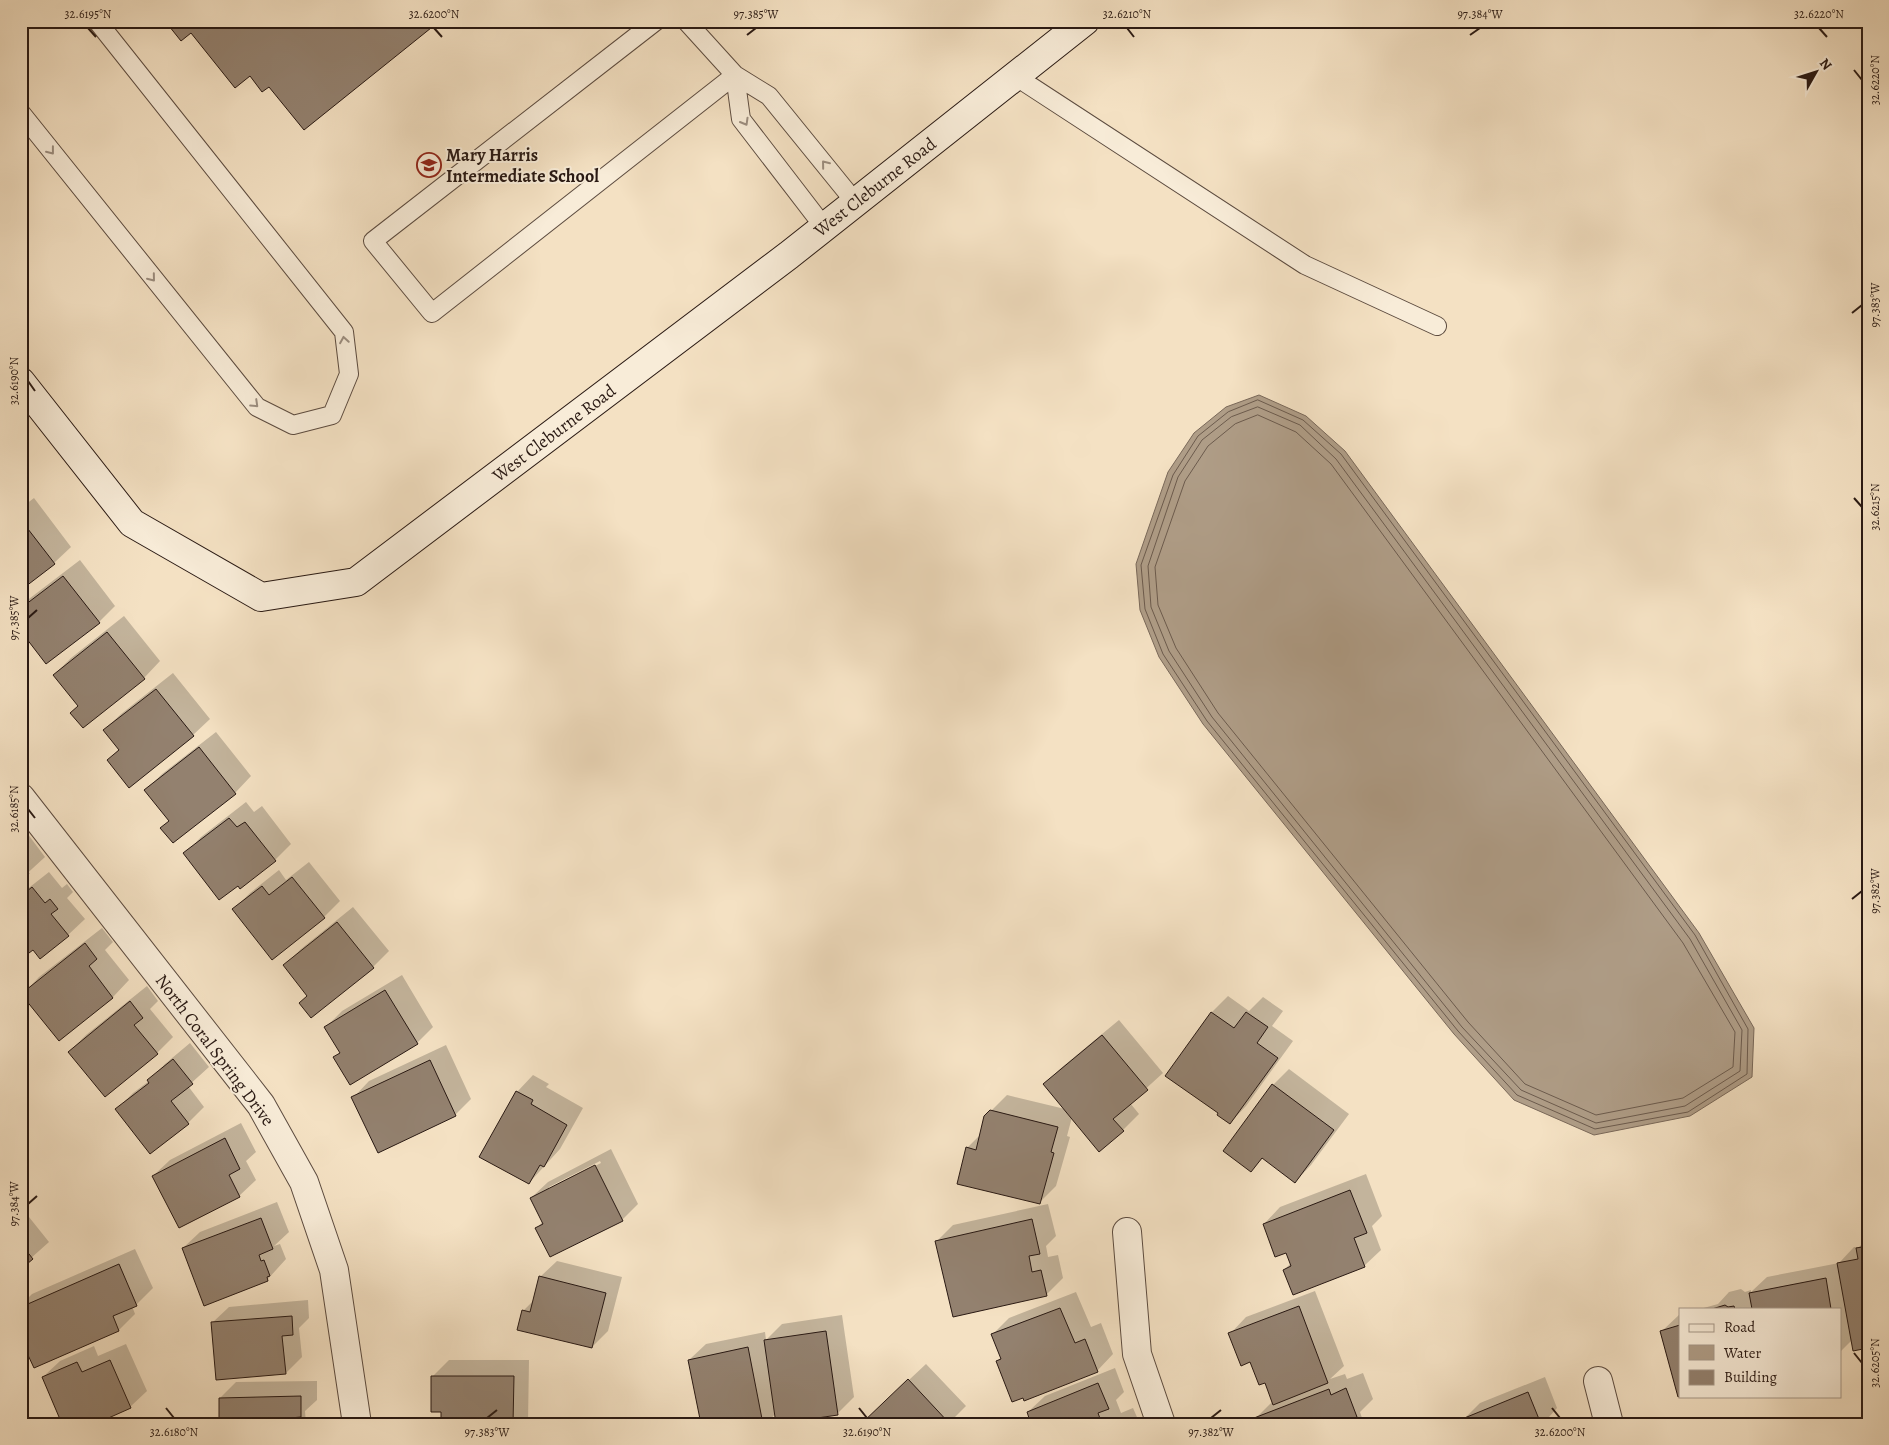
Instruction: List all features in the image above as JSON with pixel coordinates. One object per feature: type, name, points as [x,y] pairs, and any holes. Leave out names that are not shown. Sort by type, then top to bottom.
[{"type":"street","name":"West Cleburne Road","points":[[21,382],[132,523],[261,597],[356,582],[824,227],[1085,21]]},
{"type":"street","name":"North Coral Spring Drive","points":[[21,798],[261,1105],[304,1182],[334,1270],[357,1424]]},
{"type":"street","points":[[1127,1232],[1137,1354],[1161,1424]]},
{"type":"street","points":[[1598,1381],[1609,1424]]},
{"type":"lane","points":[[21,113],[257,407],[293,425],[332,414],[349,374],[344,332],[97,21]]},
{"type":"lane","points":[[656,21],[373,240],[432,313],[735,75]]},
{"type":"lane","points":[[686,21],[735,75],[769,96],[855,202]]},
{"type":"lane","points":[[735,75],[741,120],[824,227]]},
{"type":"lane","points":[[1015,76],[1305,264],[1437,326]]},
{"type":"water","points":[[1259,395],[1306,416],[1345,451],[1699,933],[1754,1028],[1752,1077],[1690,1116],[1594,1135],[1514,1100],[1454,1034],[1203,724],[1159,657],[1140,610],[1136,564],[1168,472],[1194,433],[1226,407]]},
{"type":"building","points":[[165,21],[432,21],[428,24],[431,28],[304,130],[269,87],[262,92],[250,76],[235,88],[191,33],[181,41]]},
{"type":"building","points":[[21,520],[55,564],[21,590]]},
{"type":"building","points":[[63,576],[100,623],[46,664],[23,634],[21,635],[21,608]]},
{"type":"building","points":[[107,632],[145,679],[83,728],[70,713],[78,706],[53,675]]},
{"type":"building","points":[[156,689],[194,736],[129,788],[107,760],[119,750],[103,730]]},
{"type":"building","points":[[199,747],[236,794],[173,843],[160,828],[169,821],[144,790]]},
{"type":"building","points":[[229,818],[237,827],[245,822],[276,861],[240,889],[238,886],[219,900],[183,853]]},
{"type":"building","points":[[21,863],[29,874],[21,880]]},
{"type":"building","points":[[292,877],[325,918],[272,960],[232,909],[262,886],[269,895]]},
{"type":"building","points":[[32,887],[45,903],[50,899],[58,909],[51,914],[69,936],[40,959],[33,950],[21,959],[21,896]]},
{"type":"building","points":[[337,922],[374,968],[311,1018],[299,1003],[307,996],[283,965]]},
{"type":"building","points":[[85,943],[97,959],[89,966],[113,998],[59,1041],[21,994]]},
{"type":"building","points":[[385,990],[418,1044],[350,1085],[333,1057],[340,1053],[324,1027]]},
{"type":"building","points":[[130,1001],[143,1018],[134,1025],[158,1054],[105,1097],[68,1052]]},
{"type":"building","points":[[1211,1012],[1234,1028],[1246,1012],[1268,1027],[1257,1043],[1278,1058],[1230,1124],[1217,1115],[1218,1113],[1165,1076]]},
{"type":"building","points":[[1102,1035],[1148,1090],[1113,1119],[1124,1131],[1099,1152],[1043,1084]]},
{"type":"building","points":[[173,1059],[193,1084],[171,1101],[189,1124],[150,1154],[115,1109],[149,1083],[147,1080]]},
{"type":"building","points":[[430,1060],[456,1116],[378,1153],[351,1097]]},
{"type":"building","points":[[1272,1084],[1334,1130],[1295,1183],[1262,1158],[1251,1172],[1223,1151]]},
{"type":"building","points":[[516,1091],[533,1100],[531,1104],[567,1125],[544,1167],[540,1165],[529,1184],[479,1157]]},
{"type":"building","points":[[990,1110],[1058,1127],[1051,1152],[1054,1153],[1040,1204],[957,1184],[966,1147],[976,1150],[984,1116]]},
{"type":"building","points":[[225,1138],[240,1169],[229,1175],[240,1197],[179,1228],[152,1176]]},
{"type":"building","points":[[595,1165],[623,1221],[550,1257],[535,1228],[543,1224],[530,1198]]},
{"type":"building","points":[[1350,1190],[1367,1233],[1354,1238],[1365,1267],[1293,1295],[1283,1270],[1291,1266],[1286,1253],[1275,1257],[1263,1224]]},
{"type":"building","points":[[261,1218],[273,1249],[259,1255],[261,1261],[264,1260],[270,1276],[267,1277],[268,1281],[204,1306],[182,1248]]},
{"type":"building","points":[[1032,1219],[1040,1254],[1029,1256],[1032,1272],[1041,1270],[1047,1296],[953,1317],[935,1241]]},
{"type":"building","points":[[21,1244],[33,1259],[21,1269]]},
{"type":"building","points":[[1868,1246],[1868,1348],[1853,1351],[1837,1263],[1858,1259],[1856,1248]]},
{"type":"building","points":[[119,1264],[137,1306],[113,1316],[119,1331],[34,1368],[21,1340],[21,1307]]},
{"type":"building","points":[[539,1276],[606,1293],[592,1348],[517,1330],[522,1310],[530,1312]]},
{"type":"building","points":[[1826,1278],[1831,1308],[1752,1308],[1749,1293]]},
{"type":"building","points":[[1725,1305],[1728,1307],[1734,1306],[1735,1308],[1715,1308]]},
{"type":"building","points":[[1299,1306],[1328,1383],[1273,1405],[1265,1383],[1259,1385],[1250,1362],[1241,1366],[1228,1333]]},
{"type":"building","points":[[1060,1308],[1075,1343],[1085,1339],[1098,1372],[1024,1401],[1023,1398],[1012,1402],[996,1361],[1001,1359],[991,1334]]},
{"type":"building","points":[[292,1316],[293,1335],[282,1336],[286,1374],[216,1380],[211,1322]]},
{"type":"building","points":[[1679,1325],[1678,1397],[1660,1331]]},
{"type":"building","points":[[826,1331],[838,1415],[776,1424],[764,1340]]},
{"type":"building","points":[[748,1347],[763,1424],[727,1424],[726,1421],[701,1424],[688,1360]]},
{"type":"building","points":[[110,1360],[131,1408],[95,1424],[62,1424],[42,1377],[77,1362],[82,1372]]},
{"type":"building","points":[[431,1376],[514,1376],[513,1424],[441,1424],[441,1412],[431,1412]]},
{"type":"building","points":[[908,1379],[950,1424],[861,1424]]},
{"type":"building","points":[[1098,1383],[1109,1409],[1098,1413],[1102,1424],[1031,1424],[1027,1412]]},
{"type":"building","points":[[1346,1388],[1357,1417],[1341,1422],[1342,1424],[1257,1424],[1254,1418],[1329,1389],[1331,1395]]},
{"type":"building","points":[[1528,1392],[1541,1424],[1464,1424],[1462,1419]]},
{"type":"building","points":[[301,1396],[301,1417],[290,1418],[290,1424],[219,1424],[219,1398]]},
{"type":"place","name":"Mary Harris Intermediate School","points":[[429,165]]}]
